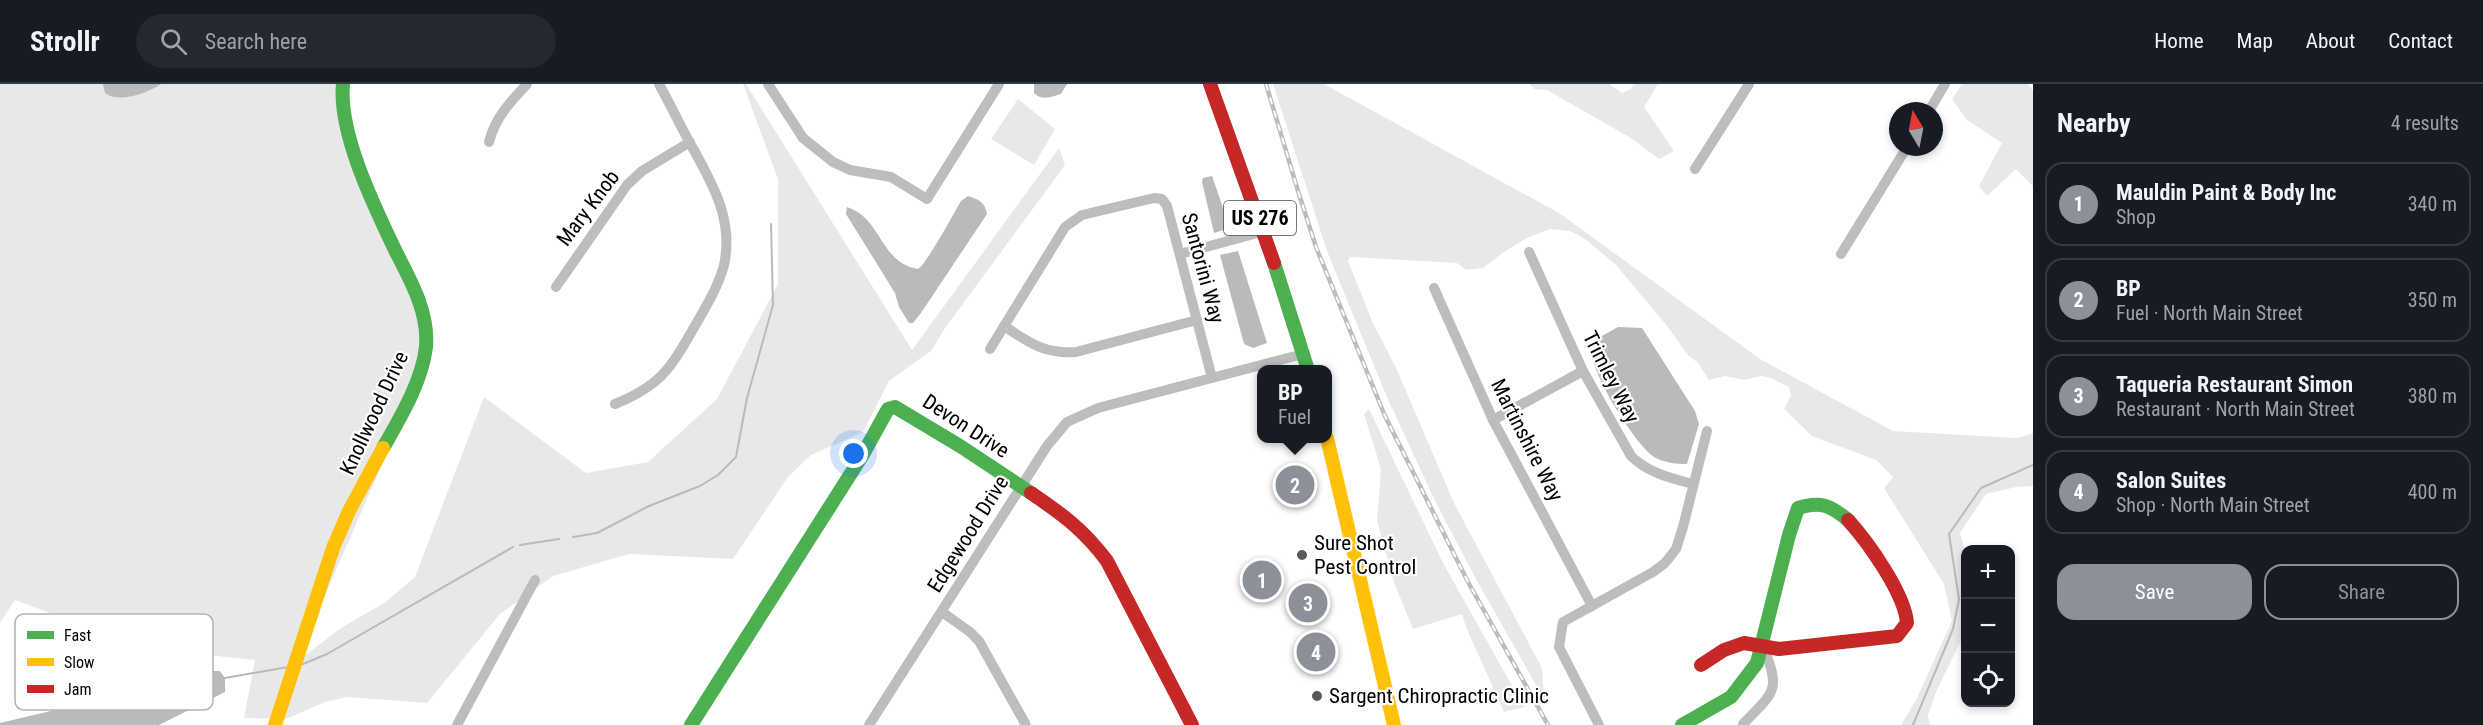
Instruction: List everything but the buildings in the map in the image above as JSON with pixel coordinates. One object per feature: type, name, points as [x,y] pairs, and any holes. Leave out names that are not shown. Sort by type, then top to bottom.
[{"type":"street","name":"Knollwood Drive","points":[[275,725],[292,679],[314,598],[333,546],[402,412],[422,366],[427,345],[424,320],[418,299],[381,218],[347,130],[342,106],[343,84]]},
{"type":"street","points":[[489,142],[500,116],[527,84]]},
{"type":"street","points":[[615,404],[639,394],[667,372],[695,326],[722,271],[727,238],[724,212],[717,191],[659,84]]},
{"type":"street","points":[[768,84],[803,138],[833,162],[850,170],[891,177],[927,199],[996,85]]},
{"type":"street","name":"US 276","points":[[1210,84],[1264,231],[1307,365]]},
{"type":"street","points":[[1695,169],[1749,84]]},
{"type":"street","points":[[1934,102],[1945,84]]},
{"type":"street","name":"Mary Knob","points":[[556,287],[627,185],[649,166],[690,142]]},
{"type":"street","points":[[1841,254],[1901,156]]},
{"type":"street","name":"Santorini Way","points":[[990,349],[1065,227],[1082,215],[1154,198],[1162,200],[1167,206],[1212,378]]},
{"type":"street","points":[[1180,254],[1264,231]]},
{"type":"street","name":"Trimley Way","points":[[1529,252],[1583,371],[1631,456],[1638,464],[1658,474],[1693,484]]},
{"type":"street","name":"Martinshire Way","points":[[1434,288],[1493,420],[1592,606]]},
{"type":"street","points":[[1004,326],[1033,345],[1049,352],[1062,353],[1076,352],[1197,320]]},
{"type":"street","name":"Edgewood Drive","points":[[1261,365],[1303,354]]},
{"type":"street","name":"Edgewood Drive","points":[[869,725],[1054,435],[1077,416],[1098,408],[1257,366]]},
{"type":"street","points":[[1493,420],[1583,371]]},
{"type":"street","name":"Devon Drive","points":[[691,725],[862,456],[888,409],[895,407],[1068,518],[1099,550],[1162,663],[1192,725]]},
{"type":"street","points":[[1599,725],[1559,647],[1563,622],[1653,572],[1665,563],[1676,549],[1707,431]]},
{"type":"street","points":[[1328,443],[1394,725]]},
{"type":"street","points":[[1682,725],[1731,697],[1757,663],[1763,646],[1789,535],[1798,508],[1805,504],[1816,503],[1839,513],[1861,534],[1905,605],[1907,622],[1897,636],[1779,649],[1763,646],[1749,643],[1738,645],[1701,664]]},
{"type":"street","points":[[457,725],[535,580]]},
{"type":"street","points":[[942,612],[979,641],[1026,725]]},
{"type":"street","points":[[1743,724],[1763,703],[1774,685],[1774,674],[1763,646]]},
{"type":"shaded area","points":[[0,84],[347,84],[342,95],[367,193],[433,347],[320,607],[303,657],[341,628],[384,603],[415,577],[484,397],[586,473],[648,462],[717,399],[778,284],[778,179],[743,84],[746,84],[912,350],[1059,148],[1065,165],[943,331],[932,350],[889,381],[863,432],[811,455],[788,477],[733,559],[629,554],[553,576],[500,614],[427,703],[347,697],[325,702],[286,719],[244,718],[255,660],[213,656],[213,614],[53,614],[15,600],[0,623]]},
{"type":"shaded area","points":[[103,84],[161,84],[141,94],[117,98],[105,93]]},
{"type":"shaded area","points":[[1034,84],[1067,84],[1061,94],[1047,98],[1034,93]]},
{"type":"shaded area","points":[[1273,84],[1324,84],[1559,213],[1760,359],[1893,431],[2017,438],[2033,433],[2033,486],[2016,487],[1986,494],[1960,533],[1963,545],[1961,545],[1961,640],[1936,692],[1928,715],[1930,725],[1901,725],[1916,700],[1952,621],[1944,584],[1884,488],[1893,477],[1876,460],[1812,436],[1784,409],[1791,395],[1789,387],[1762,376],[1744,380],[1725,376],[1709,380],[1698,363],[1688,355],[1616,265],[1585,239],[1570,231],[1550,229],[1527,238],[1483,268],[1466,270],[1457,263],[1350,257],[1348,261],[1372,321],[1397,370],[1454,503],[1542,668],[1544,699],[1435,501],[1386,395],[1327,251]]},
{"type":"shaded area","points":[[1530,84],[1609,84],[1622,93],[1631,89],[1634,84],[1658,84],[1644,107],[1674,151],[1659,159],[1631,138],[1547,90],[1534,89]]},
{"type":"shaded area","points":[[1962,84],[2028,84],[2033,91],[2033,186],[2016,169],[1987,196],[1979,186],[2002,143],[1967,120],[1952,99]]},
{"type":"shaded area","points":[[1018,99],[1055,129],[1034,165],[991,139]]},
{"type":"shaded area","points":[[1212,176],[1230,228],[1214,233],[1202,182],[1203,178]]},
{"type":"shaded area","points":[[968,196],[981,202],[987,214],[921,313],[913,323],[909,323],[899,307],[895,293],[846,214],[847,207],[868,220],[896,258],[905,265],[918,269],[933,249],[961,201]]},
{"type":"shaded area","points":[[1238,251],[1267,343],[1253,348],[1244,344],[1220,255]]},
{"type":"shaded area","points":[[1618,327],[1642,328],[1695,411],[1699,424],[1687,464],[1664,461],[1648,452],[1618,413],[1601,381],[1593,358],[1595,340]]},
{"type":"shaded area","points":[[1369,409],[1443,563],[1524,707],[1504,712],[1462,614],[1413,629],[1394,582],[1377,521],[1381,469],[1364,414]]},
{"type":"shaded area","points":[[213,671],[220,671],[225,678],[225,692],[213,698]]},
{"type":"shaded area","points":[[55,710],[189,710],[159,725],[0,725],[0,723]]},
{"type":"waterway","points":[[573,537],[597,533],[649,506],[700,486],[718,475],[736,457],[747,398],[773,305],[771,224]]},
{"type":"waterway","points":[[1913,725],[1953,629],[1959,599],[1949,534],[1981,488],[2033,465]]},
{"type":"waterway","points":[[520,545],[559,539]]},
{"type":"waterway","points":[[303,664],[327,654],[513,547]]},
{"type":"waterway","points":[[225,678],[288,667]]},
{"type":"railway","points":[[1266,84],[1316,247],[1385,416],[1468,582],[1548,725]]},
{"type":"traffic: fast","points":[[343,84],[346,125],[352,147],[387,234],[418,298],[425,322],[426,347],[420,373],[403,412],[383,448]]},
{"type":"traffic: fast","points":[[1274,263],[1306,365]]},
{"type":"traffic: fast","points":[[691,725],[862,456],[888,409],[895,407],[1031,493]]},
{"type":"traffic: fast","points":[[1682,725],[1731,697],[1757,663],[1798,508],[1813,505],[1825,506],[1848,520]]},
{"type":"traffic: slow","points":[[1328,443],[1394,725]]},
{"type":"traffic: slow","points":[[275,725],[333,548],[349,511],[383,448]]},
{"type":"traffic: jam","points":[[1210,84],[1274,263]]},
{"type":"traffic: jam","points":[[1031,493],[1072,523],[1107,561],[1192,725]]},
{"type":"traffic: jam","points":[[1701,665],[1724,650],[1744,643],[1779,649],[1897,636],[1907,623],[1900,598],[1875,555],[1848,520]]},
{"type":"place","name":"BP","points":[[1295,485]]},
{"type":"place","name":"Sure Shot Pest Control","points":[[1302,555]]},
{"type":"place","name":"Mauldin Paint & Body Inc","points":[[1262,580]]},
{"type":"place","name":"Taqueria Restaurant Simon","points":[[1308,603]]},
{"type":"place","name":"Salon Suites","points":[[1316,652]]},
{"type":"place","name":"Sargent Chiropractic Clinic","points":[[1317,696]]}]
